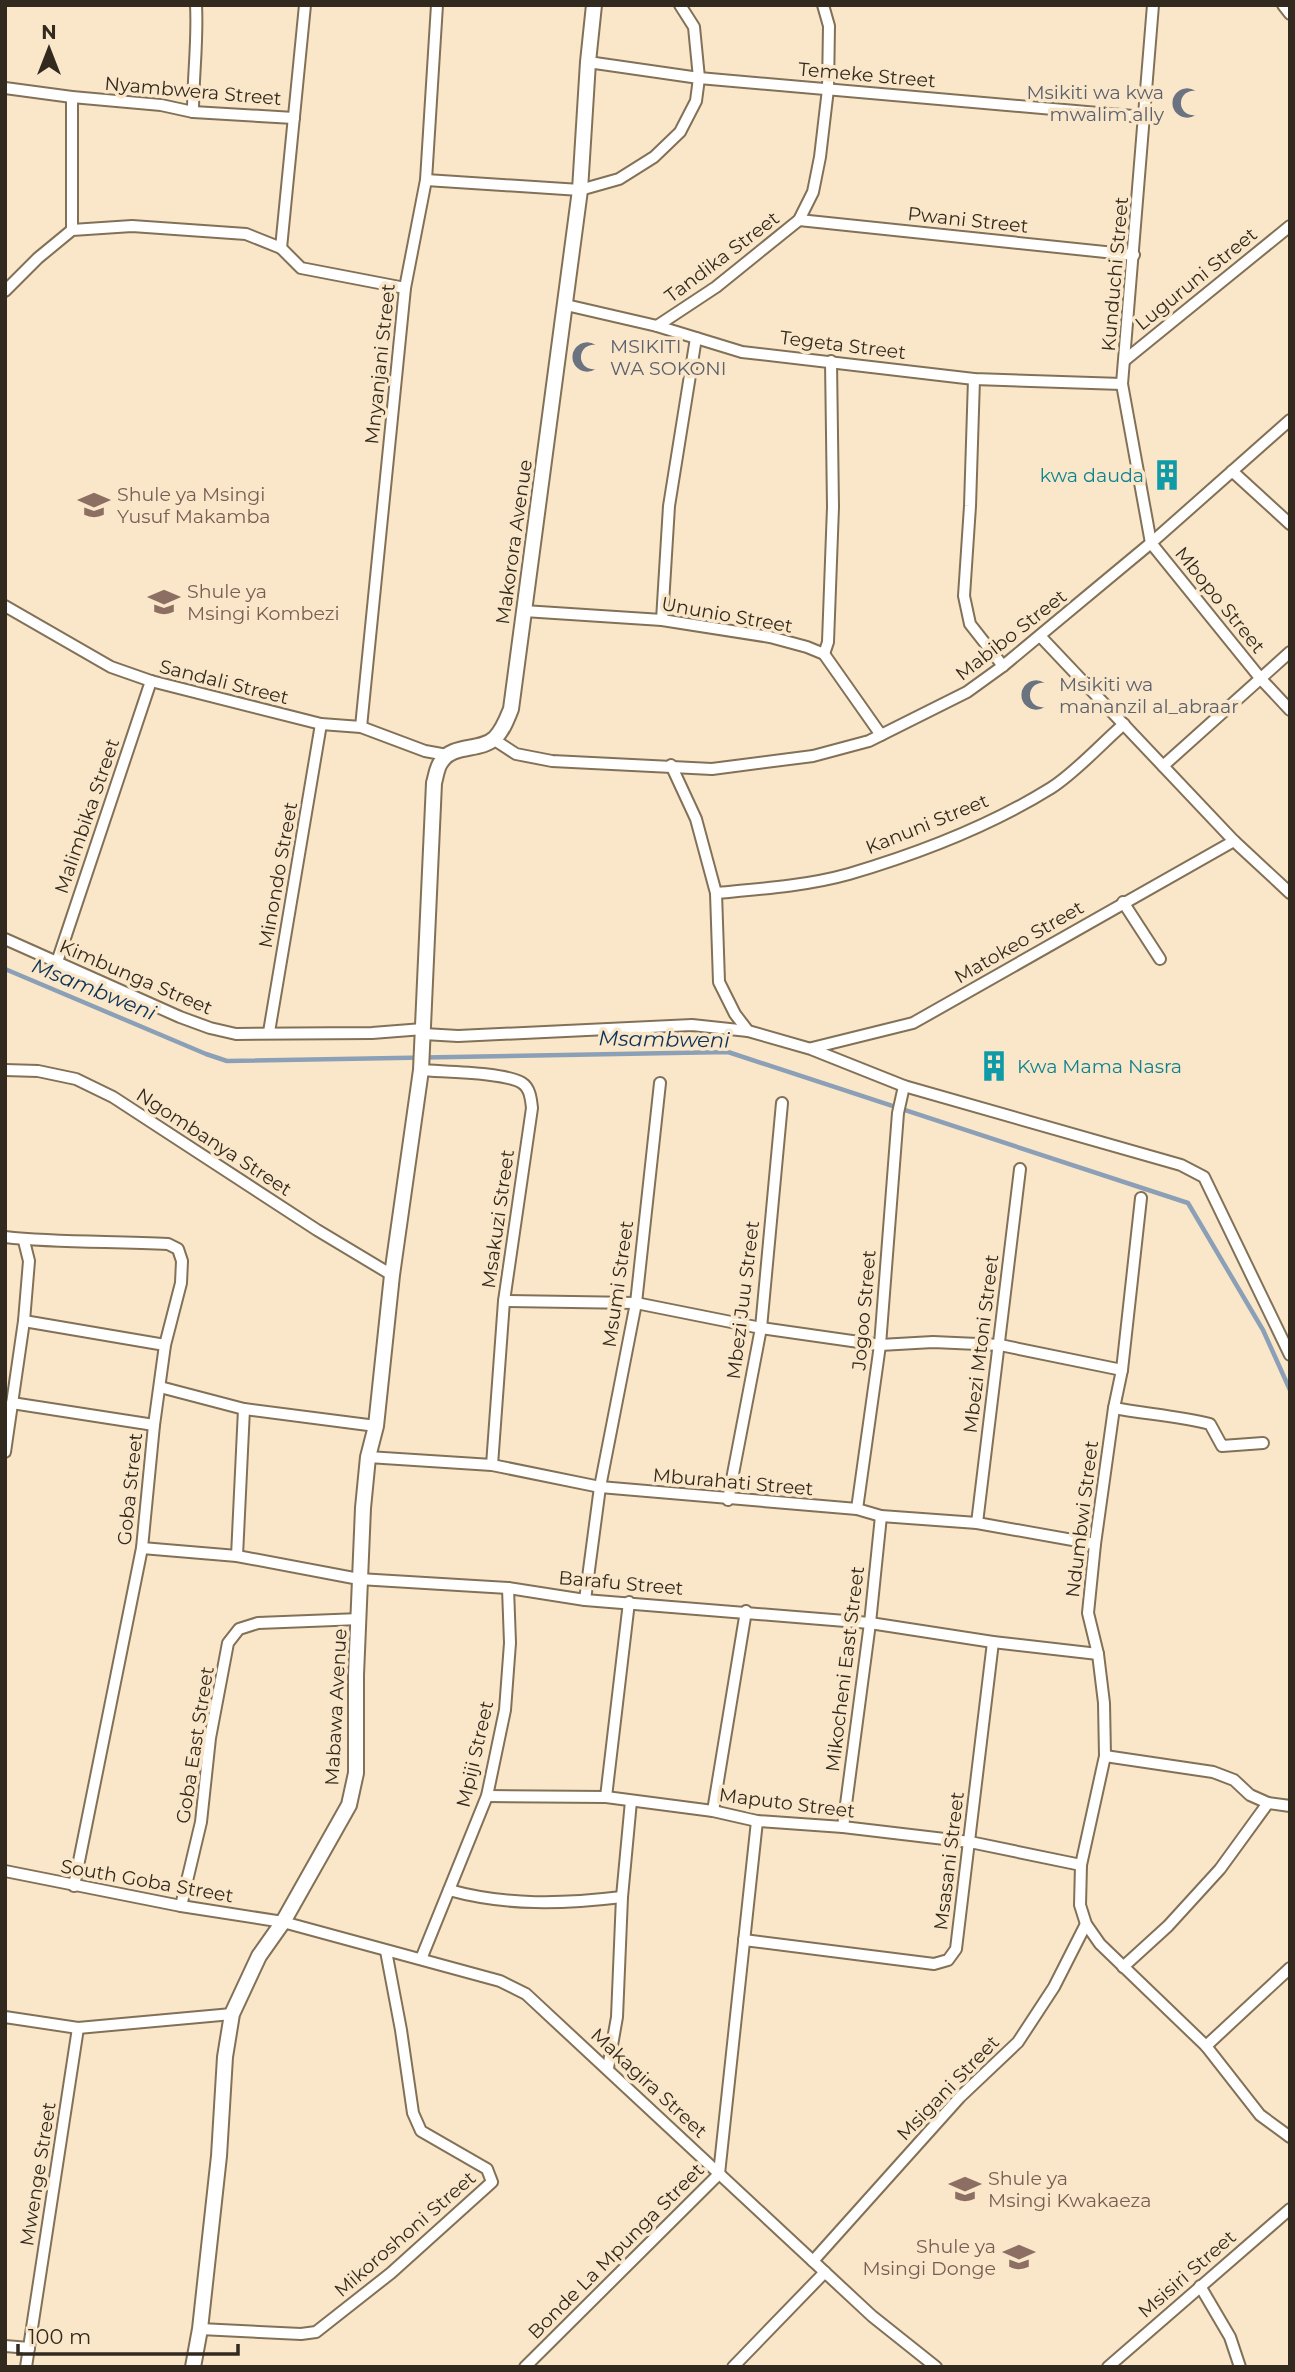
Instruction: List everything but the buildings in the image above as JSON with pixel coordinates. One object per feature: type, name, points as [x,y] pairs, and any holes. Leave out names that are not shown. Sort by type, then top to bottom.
[{"type":"street","points":[[193,112],[198,36],[196,5]]},
{"type":"street","points":[[281,248],[305,5]]},
{"type":"street","name":"Mnyanjani Street","points":[[361,727],[405,288],[425,180],[437,5]]},
{"type":"street","name":"Makorora Avenue","points":[[493,739],[503,728],[511,709],[580,190],[594,5]]},
{"type":"street","points":[[425,180],[580,190],[619,179],[654,157],[680,132],[696,101],[699,78],[694,27],[680,5]]},
{"type":"street","name":"Tandika Street","points":[[657,327],[716,287],[799,220],[813,192],[828,89],[829,26],[823,5]]},
{"type":"street","name":"Kunduchi Street","points":[[1151,543],[1122,384],[1153,5]]},
{"type":"street","points":[[1283,5],[1290,14]]},
{"type":"street","name":"Temeke Street","points":[[588,62],[699,78],[1144,117]]},
{"type":"street","name":"Nyambwera Street","points":[[5,88],[161,105],[193,112],[294,118]]},
{"type":"street","points":[[72,97],[72,230]]},
{"type":"street","name":"Pwani Street","points":[[799,220],[1134,256]]},
{"type":"street","points":[[5,291],[38,258],[72,230],[132,226],[246,234],[281,248],[301,268],[405,288]]},
{"type":"street","name":"Luguruni Street","points":[[1125,360],[1290,226]]},
{"type":"street","name":"Tegeta Street","points":[[566,305],[657,327],[741,352],[974,379],[1122,384]]},
{"type":"street","points":[[662,620],[669,506],[696,338]]},
{"type":"street","points":[[831,361],[833,508],[828,642],[824,654],[881,735]]},
{"type":"street","points":[[974,379],[964,596],[970,624],[1003,667]]},
{"type":"street","name":"Mabibo Street","points":[[493,739],[516,754],[552,761],[712,769],[814,756],[869,741],[967,692],[1003,667],[1151,543],[1290,420]]},
{"type":"street","points":[[1232,471],[1290,524]]},
{"type":"street","name":"Mbopo Street","points":[[1151,543],[1261,679],[1290,710]]},
{"type":"street","name":"Sandali Street","points":[[5,606],[111,667],[151,681],[321,724],[361,727],[425,751],[447,755]]},
{"type":"street","name":"Ununio Street","points":[[524,611],[662,620],[770,637],[824,654]]},
{"type":"street","points":[[1040,636],[1234,841],[1290,893]]},
{"type":"street","points":[[1163,766],[1290,652]]},
{"type":"street","name":"Malimbika Street","points":[[57,962],[151,681]]},
{"type":"street","name":"Minondo Street","points":[[269,1032],[321,724]]},
{"type":"street","name":"Kanuni Street","points":[[716,893],[772,888],[847,874],[944,840],[1053,787],[1124,724]]},
{"type":"street","points":[[423,1036],[434,783],[440,762],[447,755],[460,749],[477,747],[493,739]]},
{"type":"street","points":[[671,765],[696,819],[716,893],[719,982],[735,1014],[748,1031]]},
{"type":"street","name":"Matokeo Street","points":[[811,1049],[913,1023],[1234,841]]},
{"type":"street","points":[[1124,902],[1160,959]]},
{"type":"street","name":"Kimbunga Street","points":[[5,939],[210,1028],[236,1034],[269,1032],[423,1036],[692,1026],[748,1031],[811,1049],[904,1086],[1181,1165],[1204,1177],[1290,1354]]},
{"type":"street","name":"Mabawa Avenue","points":[[193,2367],[200,2329],[219,2156],[225,2057],[232,2014],[259,1956],[283,1922],[349,1805],[356,1773],[359,1579],[368,1457],[376,1426],[392,1275],[423,1036]]},
{"type":"street","name":"Msakuzi Street","points":[[421,1066],[506,1077],[523,1083],[530,1094],[532,1108],[504,1301],[492,1465]]},
{"type":"street","name":"Ngombanya Street","points":[[5,1070],[37,1071],[76,1079],[113,1097],[317,1230],[392,1275]]},
{"type":"street","name":"Msumi Street","points":[[585,1600],[600,1487],[636,1303],[660,1083]]},
{"type":"street","name":"Jogoo Street","points":[[857,1509],[880,1345],[898,1113],[904,1086]]},
{"type":"street","name":"Mbezi Juu Street","points":[[728,1500],[761,1328],[782,1102]]},
{"type":"street","name":"Mbezi Mtoni Street","points":[[977,1523],[1020,1169]]},
{"type":"street","name":"Ndumbwi Street","points":[[1142,1198],[1122,1370],[1114,1408],[1088,1613],[1098,1654],[1104,1703],[1105,1756],[1082,1865],[1080,1905],[1086,1924],[1100,1944],[1206,2046],[1261,2115],[1290,2137]]},
{"type":"street","points":[[5,1237],[24,1241],[29,1261],[24,1321],[5,1452]]},
{"type":"street","name":"Goba Street","points":[[24,1241],[55,1239],[168,1244],[178,1249],[182,1261],[181,1283],[165,1345],[142,1548],[74,1886]]},
{"type":"street","points":[[504,1301],[636,1303],[761,1328],[880,1345],[933,1342],[1000,1345],[1122,1370]]},
{"type":"street","points":[[24,1321],[165,1345]]},
{"type":"street","points":[[160,1387],[244,1409],[376,1426]]},
{"type":"street","points":[[12,1403],[154,1425]]},
{"type":"street","points":[[1114,1408],[1210,1424],[1222,1446],[1263,1443]]},
{"type":"street","points":[[237,1556],[244,1409]]},
{"type":"street","name":"Mburahati Street","points":[[368,1457],[492,1465],[600,1487],[857,1509],[881,1516],[977,1523],[1095,1544]]},
{"type":"street","name":"Mikocheni East Street","points":[[843,1826],[870,1623],[881,1516]]},
{"type":"street","name":"Barafu Street","points":[[142,1548],[237,1556],[359,1579],[508,1588],[585,1600],[870,1623],[993,1642],[1098,1654]]},
{"type":"street","name":"Mpiji Street","points":[[421,1959],[487,1796],[505,1710],[510,1643],[508,1588]]},
{"type":"street","points":[[606,1797],[629,1602]]},
{"type":"street","points":[[713,1811],[746,1611]]},
{"type":"street","name":"Goba East Street","points":[[181,1906],[201,1822],[210,1738],[229,1643],[239,1629],[258,1623],[360,1619]]},
{"type":"street","name":"Msasani Street","points":[[744,1940],[934,1964],[948,1960],[956,1949],[993,1642]]},
{"type":"street","points":[[1105,1756],[1213,1772],[1234,1780],[1250,1796],[1268,1803],[1290,1806]]},
{"type":"street","name":"Maputo Street","points":[[487,1796],[606,1797],[713,1811],[757,1821],[843,1826],[970,1842],[1082,1865]]},
{"type":"street","points":[[608,2068],[617,2017],[622,1897],[631,1801]]},
{"type":"street","points":[[1123,1967],[1168,1926],[1220,1869],[1268,1803]]},
{"type":"street","name":"Bonde La Mpunga Street","points":[[525,2367],[719,2174],[757,1821]]},
{"type":"street","name":"South Goba Street","points":[[5,1871],[181,1906],[283,1922]]},
{"type":"street","points":[[449,1890],[481,1899],[516,1903],[573,1902],[622,1897]]},
{"type":"street","name":"Makagira Street","points":[[283,1922],[500,1980],[526,1994],[872,2316],[936,2367]]},
{"type":"street","name":"Msigani Street","points":[[813,2261],[960,2097],[1018,2042],[1054,1987],[1086,1924]]},
{"type":"street","name":"Mikoroshoni Street","points":[[200,2329],[301,2334],[316,2332],[391,2273],[492,2182],[487,2169],[475,2160],[459,2154],[421,2131],[413,2113],[386,1951]]},
{"type":"street","points":[[1206,2046],[1290,1968]]},
{"type":"street","points":[[5,2017],[78,2028],[232,2014]]},
{"type":"street","name":"Mwenge Street","points":[[26,2367],[78,2028]]},
{"type":"street","name":"Msisiri Street","points":[[1108,2367],[1290,2209]]},
{"type":"street","points":[[733,2367],[825,2272]]},
{"type":"street","points":[[1200,2286],[1230,2337],[1240,2367]]},
{"type":"street","points":[[5,2346],[29,2348]]},
{"type":"waterway","name":"Msambweni","points":[[5,969],[227,1061],[728,1052],[1188,1203],[1263,1330],[1290,1390]]},
{"type":"place","name":"Msikiti wa kwa mwalim ally","points":[[1187,103]]},
{"type":"place","name":"MSIKITI WA SOKONI","points":[[587,357]]},
{"type":"place","name":"kwa dauda","points":[[1167,475]]},
{"type":"place","name":"Shule ya Msingi Yusuf Makamba","points":[[94,505]]},
{"type":"place","name":"Shule ya Msingi Kombezi","points":[[164,602]]},
{"type":"place","name":"Msikiti wa mananzil al_abraar","points":[[1036,695]]},
{"type":"place","name":"Kwa Mama Nasra","points":[[994,1066]]},
{"type":"place","name":"Shule ya Msingi Kwakaeza","points":[[965,2189]]},
{"type":"place","name":"Shule ya Msingi Donge","points":[[1019,2257]]}]
